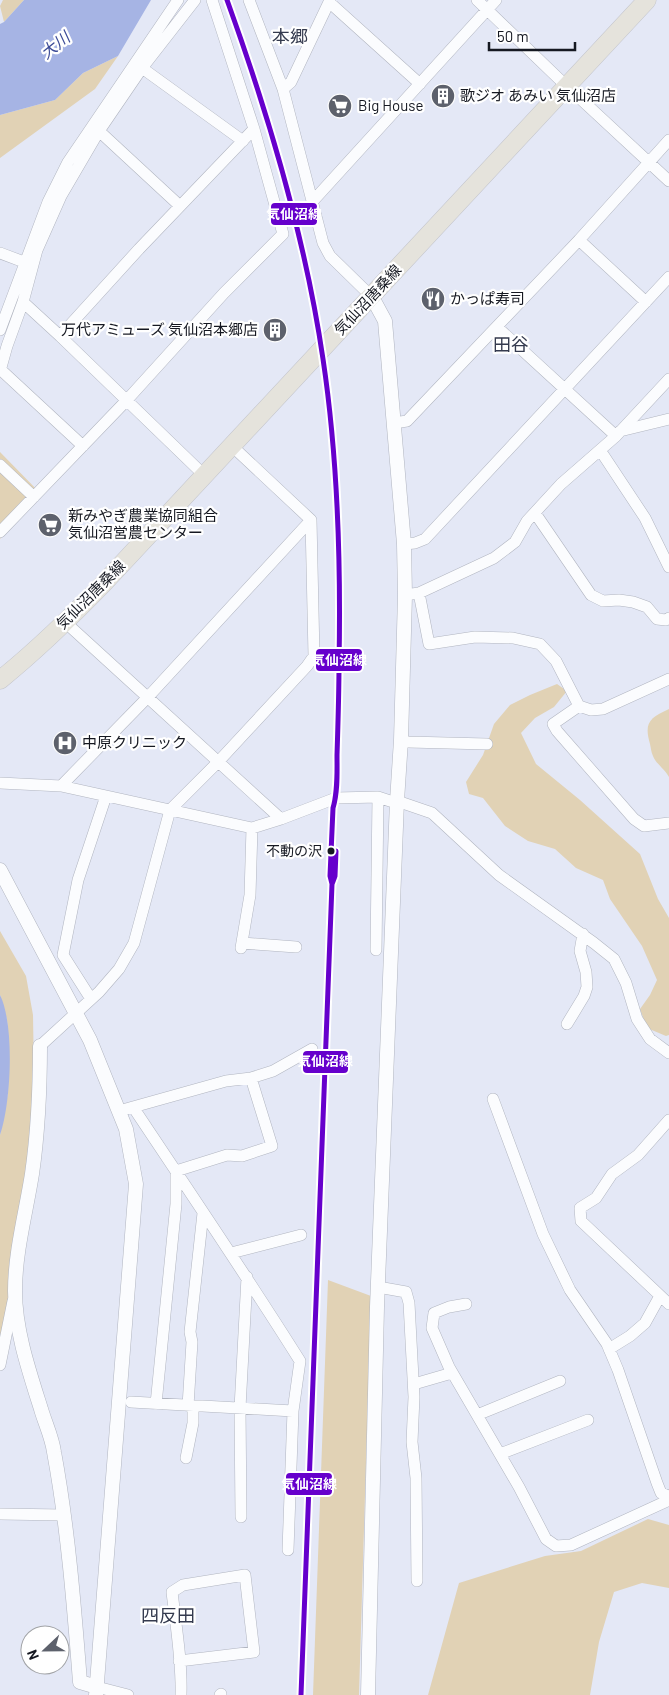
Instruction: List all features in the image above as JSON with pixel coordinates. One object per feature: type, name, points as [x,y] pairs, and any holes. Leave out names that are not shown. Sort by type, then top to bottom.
[{"type":"main road","name":"気仙沼唐桑線","points":[[0,680],[66,622],[205,476],[647,0]]},
{"type":"street","points":[[0,330],[48,202],[68,162],[178,0]]},
{"type":"street","points":[[83,446],[0,370],[38,250],[60,196],[99,131],[142,68],[195,0]]},
{"type":"street","points":[[0,532],[126,401],[224,293],[283,234],[254,129],[212,0]]},
{"type":"street","points":[[249,0],[283,89],[323,243],[330,256],[372,297],[385,321],[404,544],[412,594],[429,644],[475,637],[513,638],[540,644],[556,661],[579,706],[591,710],[603,709],[669,679]]},
{"type":"street","points":[[478,0],[669,181]]},
{"type":"street","points":[[312,202],[496,0]]},
{"type":"street","points":[[283,89],[291,82],[329,1],[420,84]]},
{"type":"street","points":[[142,68],[243,141]]},
{"type":"street","points":[[60,336],[139,249],[254,129]]},
{"type":"street","points":[[99,131],[180,206]]},
{"type":"street","points":[[394,423],[407,421],[497,327],[669,140]]},
{"type":"street","points":[[578,240],[646,302]]},
{"type":"street","points":[[0,253],[24,262]]},
{"type":"street","points":[[404,544],[415,543],[425,539],[669,277]]},
{"type":"street","points":[[23,302],[205,476]]},
{"type":"street","points":[[497,327],[618,434]]},
{"type":"street","points":[[412,594],[494,558],[515,542],[527,521],[561,484],[618,434],[669,379]]},
{"type":"street","points":[[618,434],[669,419]]},
{"type":"street","points":[[0,1365],[15,1291],[35,1145],[40,1092],[40,1046],[77,1013],[119,969],[134,943],[170,810],[218,762],[307,666],[314,656],[311,520],[232,446]]},
{"type":"street","points":[[600,450],[645,518],[669,567]]},
{"type":"street","points":[[0,465],[34,497]]},
{"type":"street","points":[[535,513],[591,595],[603,601],[619,600],[633,602],[647,607],[658,619],[666,620],[669,618]]},
{"type":"street","points":[[61,786],[148,697],[311,520]]},
{"type":"street","points":[[368,1695],[378,1287],[397,801],[412,594]]},
{"type":"street","points":[[66,622],[280,819]]},
{"type":"street","points":[[579,706],[553,724],[557,731],[634,819],[644,826],[669,823]]},
{"type":"street","points":[[401,740],[408,742],[487,744]]},
{"type":"street","points":[[0,783],[61,786],[252,828],[336,798],[378,797],[397,801],[432,813],[499,875],[583,934],[614,959],[626,983],[637,1019],[650,1039],[669,1053]]},
{"type":"street","points":[[91,999],[63,955],[78,880],[106,796]]},
{"type":"street","points":[[376,950],[378,797]]},
{"type":"street","points":[[252,828],[250,896],[242,946],[296,947]]},
{"type":"street","points":[[0,870],[90,1040],[126,1129],[136,1184],[96,1691]]},
{"type":"street","points":[[567,1024],[584,996],[587,987],[586,972],[580,951],[583,934]]},
{"type":"street","points":[[119,1111],[226,1081],[251,1078],[273,1071],[312,1049]]},
{"type":"street","points":[[176,1171],[227,1155],[242,1156],[272,1146],[251,1078]]},
{"type":"street","points":[[466,1304],[449,1307],[434,1313],[432,1328],[452,1372],[519,1487],[546,1539],[556,1546],[571,1545],[667,1501],[669,1496],[661,1493],[609,1349],[570,1290],[543,1234],[493,1099]]},
{"type":"street","points":[[134,1106],[203,1213],[248,1277],[300,1361],[293,1411],[288,1550]]},
{"type":"street","points":[[669,1120],[638,1155],[612,1174],[596,1198],[580,1208],[581,1221],[669,1304]]},
{"type":"street","points":[[156,1404],[176,1204],[176,1171]]},
{"type":"street","points":[[186,1458],[194,1424],[190,1406],[192,1342],[190,1332],[203,1213]]},
{"type":"street","points":[[231,1253],[301,1235]]},
{"type":"street","points":[[241,1516],[240,1408],[248,1277]]},
{"type":"street","points":[[378,1287],[406,1292],[409,1303],[414,1384],[412,1442],[416,1478],[417,1581]]},
{"type":"street","points":[[15,1291],[19,1326],[30,1375],[54,1450],[64,1515],[80,1682],[96,1691],[128,1695]]},
{"type":"street","points":[[609,1349],[646,1323],[660,1296]]},
{"type":"street","points":[[414,1384],[452,1372]]},
{"type":"street","points":[[477,1415],[560,1381]]},
{"type":"street","points":[[131,1402],[293,1411]]},
{"type":"street","points":[[500,1454],[588,1420]]},
{"type":"street","points":[[0,1514],[64,1515]]},
{"type":"street","points":[[180,1661],[254,1652],[245,1575],[183,1585],[172,1592],[180,1661],[180,1695]]},
{"type":"shaded area","points":[[3,0],[24,0],[4,22],[0,6]]},
{"type":"shaded area","points":[[118,56],[95,89],[0,158],[0,115],[55,100],[83,73]]},
{"type":"shaded area","points":[[0,452],[41,494],[0,539]]},
{"type":"shaded area","points":[[557,684],[567,691],[554,707],[535,718],[521,733],[536,764],[580,800],[640,854],[658,899],[669,918],[669,1035],[666,1036],[647,1028],[640,1009],[650,995],[657,980],[642,946],[610,899],[603,880],[576,868],[555,849],[528,841],[505,826],[483,798],[469,794],[466,782],[483,755],[494,724],[510,705]]},
{"type":"shaded area","points":[[669,709],[669,777],[656,762],[651,752],[648,726],[653,718]]},
{"type":"shaded area","points":[[0,931],[26,976],[33,1015],[34,1076],[21,1223],[0,1351],[0,1135],[8,1093],[9,1048],[7,1020],[0,995]]},
{"type":"shaded area","points":[[328,1280],[371,1296],[359,1695],[313,1695]]},
{"type":"shaded area","points":[[648,1519],[669,1525],[669,1588],[642,1583],[614,1592],[599,1642],[590,1695],[428,1695],[459,1583],[545,1556],[581,1551]]},
{"type":"water","name":"大川","points":[[24,0],[151,0],[118,56],[83,73],[55,100],[0,115],[0,24]]},
{"type":"water","points":[[0,995],[8,1025],[10,1065],[7,1104],[0,1135]]},
{"type":"transit line","name":"気仙沼線","points":[[227,0],[271,132],[296,222],[315,313],[328,397],[335,473],[339,587],[337,775],[333,808],[330,876],[332,884]]},
{"type":"transit line","name":"気仙沼線","points":[[301,1695],[332,884],[335,876],[336,851]]},
{"type":"place","name":"歌ジオ あみい 気仙沼店","points":[[443,96]]},
{"type":"place","name":"Big House","points":[[340,106]]},
{"type":"place","name":"かっぱ寿司","points":[[433,299]]},
{"type":"place","name":"万代アミューズ 気仙沼本郷店","points":[[275,330]]},
{"type":"place","name":"新みやぎ農業協同組合 気仙沼営農センター","points":[[50,525]]},
{"type":"place","name":"中原クリニック","points":[[65,743]]},
{"type":"place","name":"不動の沢","points":[[331,851]]},
{"type":"district","name":"本郷","points":[[290,37]]},
{"type":"district","name":"田谷","points":[[511,345]]},
{"type":"district","name":"四反田","points":[[168,1616]]}]
